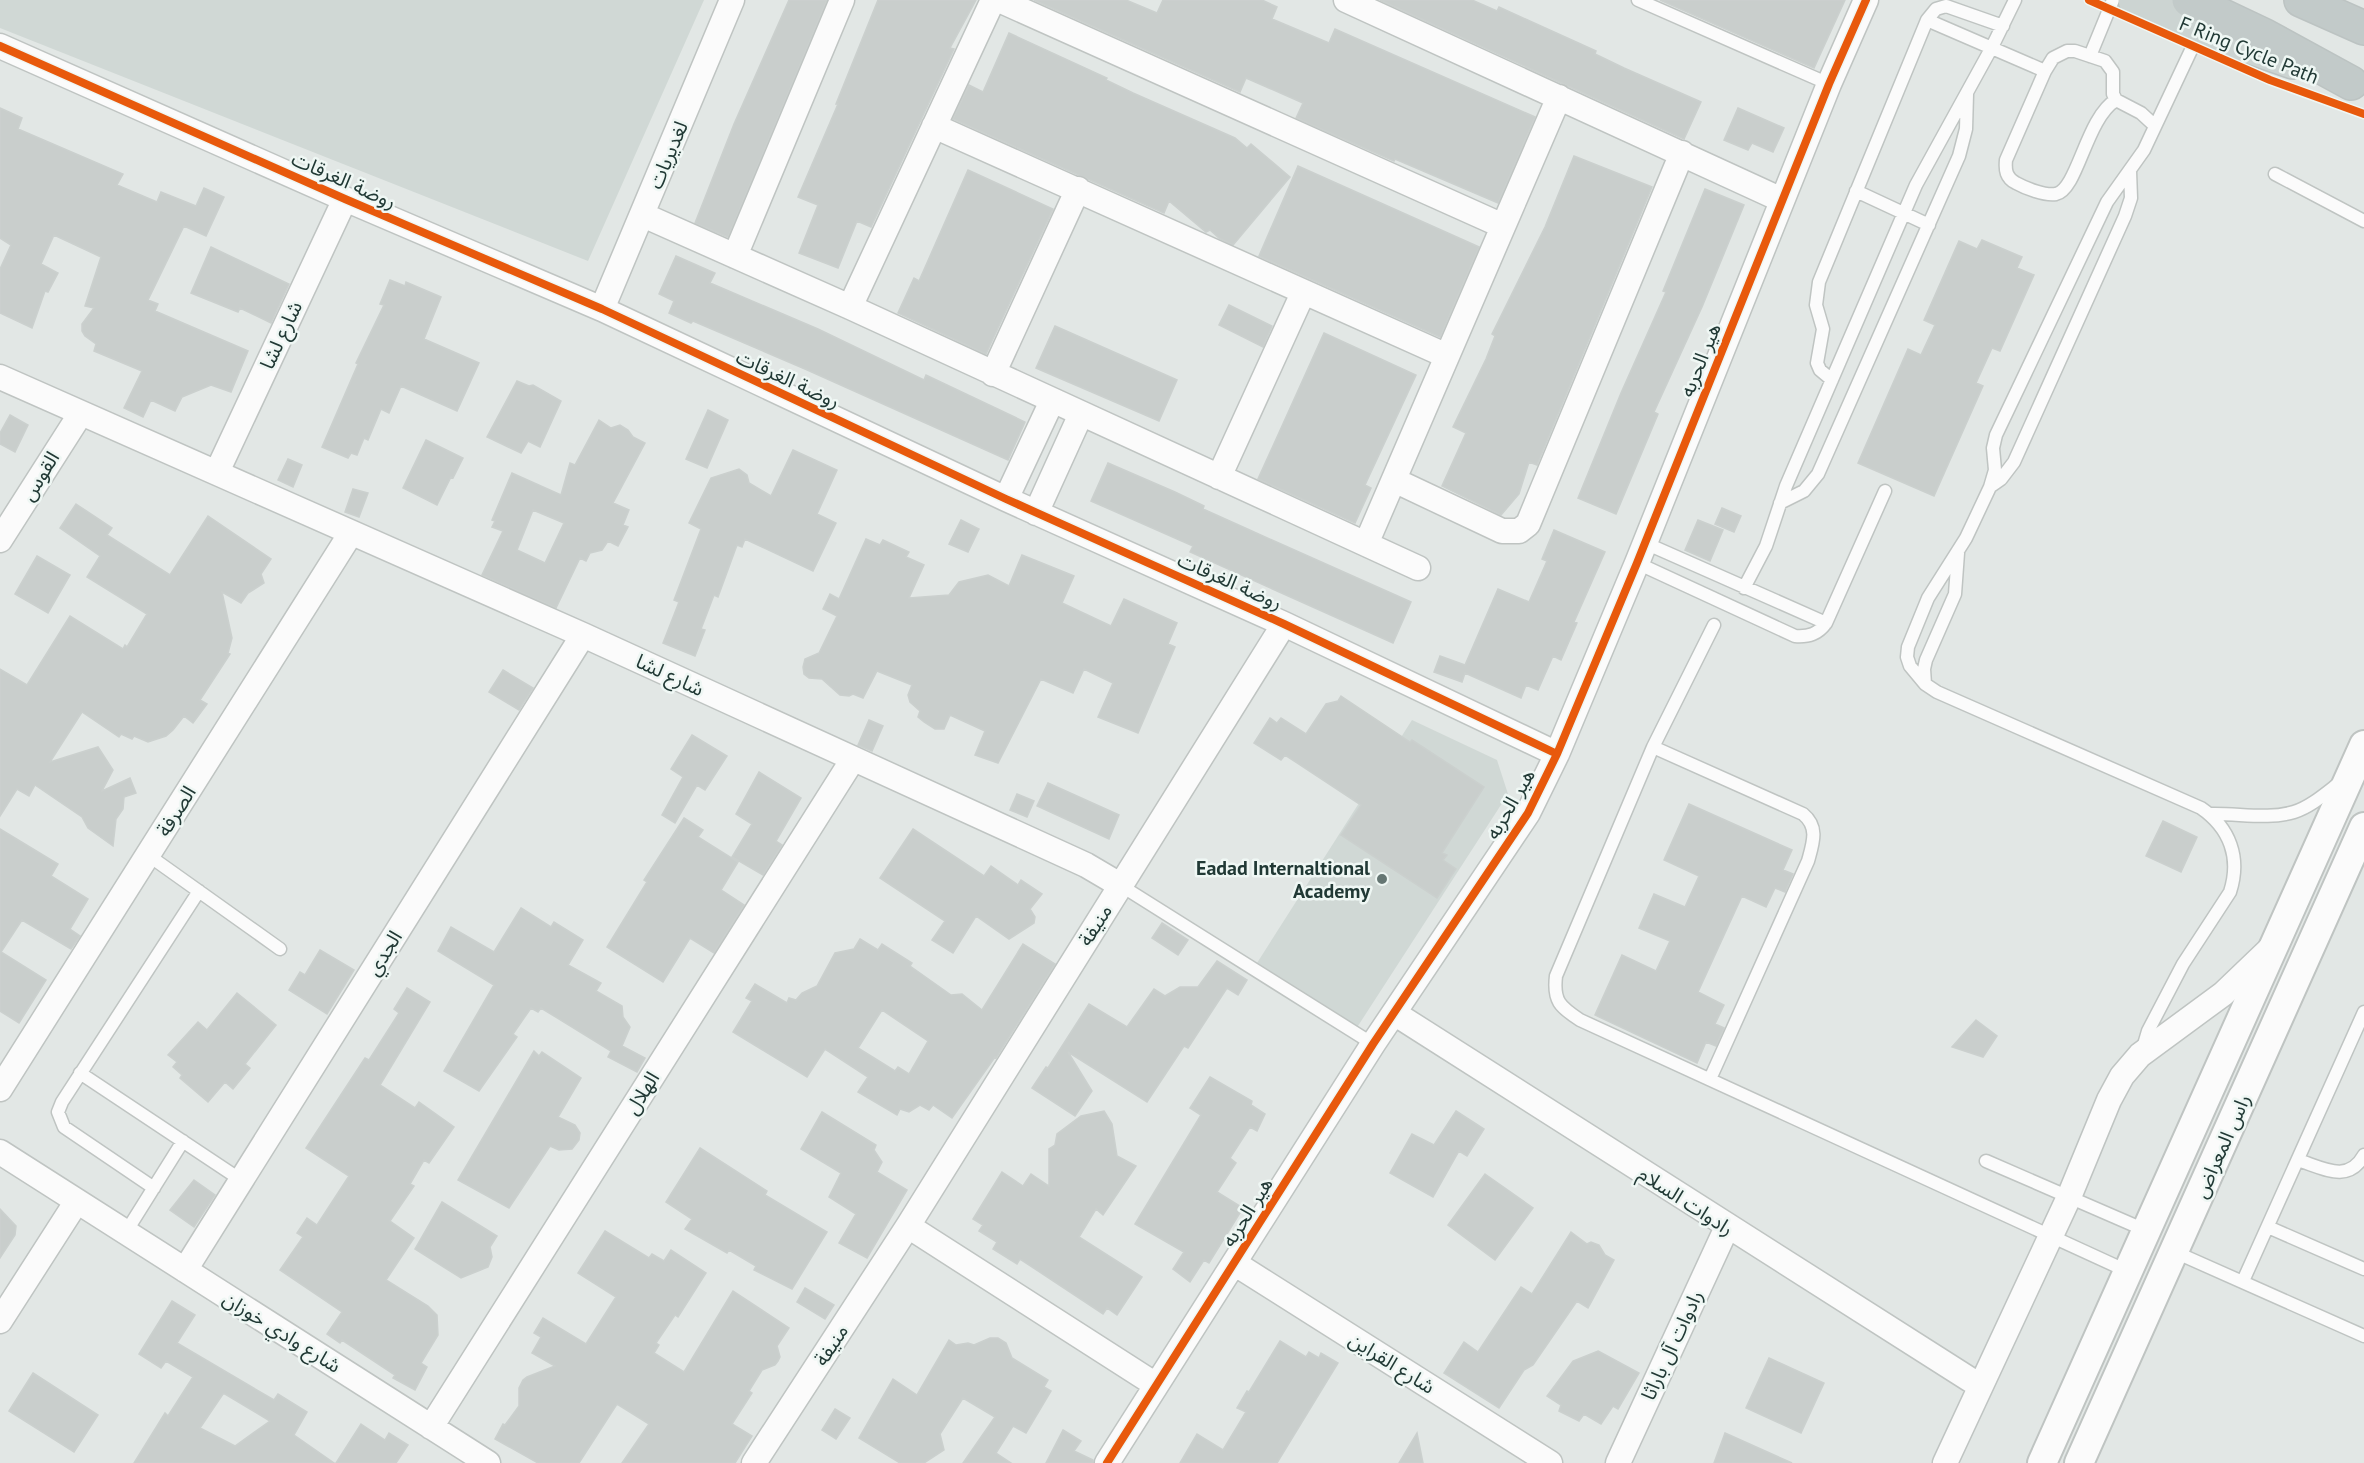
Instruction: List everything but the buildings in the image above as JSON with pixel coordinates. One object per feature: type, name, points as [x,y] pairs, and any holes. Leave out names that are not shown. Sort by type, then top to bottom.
[{"type":"highway","points":[[2301,0],[2364,28]]},
{"type":"highway","points":[[2191,13],[2265,36],[2357,86]]},
{"type":"main road","points":[[2136,0],[2191,13]]},
{"type":"street","name":"لغديريات","points":[[602,309],[732,0]]},
{"type":"street","points":[[735,256],[842,0]]},
{"type":"street","points":[[850,307],[993,0]]},
{"type":"street","points":[[999,0],[1503,226]]},
{"type":"street","points":[[1346,0],[1782,200]]},
{"type":"street","name":"هير الحربه","points":[[1107,1463],[1373,1044],[1528,813],[1557,754],[1641,553],[1829,84],[1866,0]]},
{"type":"street","name":"روضة الغرقات","points":[[0,46],[345,199],[602,309],[1036,513],[1284,624],[1557,754]]},
{"type":"street","points":[[1366,544],[1559,97]]},
{"type":"street","points":[[934,126],[1447,356]]},
{"type":"street","points":[[1394,480],[1502,531],[1519,531],[1528,524],[1682,153]]},
{"type":"street","points":[[993,374],[1078,189]]},
{"type":"street","name":"شارع لشا","points":[[217,472],[345,199]]},
{"type":"street","points":[[643,216],[850,307],[1418,568]]},
{"type":"street","points":[[1219,477],[1303,293]]},
{"type":"street","name":"شارع لشا","points":[[0,377],[583,635],[1086,865],[1120,885]]},
{"type":"street","points":[[1006,499],[1052,401]]},
{"type":"street","name":"القوس","points":[[0,540],[81,413]]},
{"type":"street","points":[[1036,513],[1081,414]]},
{"type":"street","name":"الصرفة","points":[[0,1089],[351,533]]},
{"type":"street","name":"منيفة","points":[[754,1463],[908,1226],[1284,624]]},
{"type":"street","name":"الجدي","points":[[185,1270],[583,635]]},
{"type":"street","name":"راس المعراض","points":[[2042,1463],[2364,745]]},
{"type":"street","name":"الهلال","points":[[431,1427],[853,759]]},
{"type":"street","name":"راس المعراض","points":[[2079,1463],[2364,827]]},
{"type":"street","name":"راس المعراض","points":[[1945,1463],[2051,1237],[2121,1076],[2140,1055],[2223,994],[2272,946]]},
{"type":"street","name":"رادوات السلام","points":[[1394,1013],[1980,1386]]},
{"type":"street","name":"شارع وادي خوزان","points":[[0,1152],[488,1463]]},
{"type":"street","points":[[0,1321],[77,1201]]},
{"type":"street","points":[[908,1226],[1156,1385]]},
{"type":"street","name":"رادوات آل باراثا","points":[[1618,1463],[1727,1227]]},
{"type":"street","name":"شارع القراين","points":[[1234,1263],[1550,1463]]},
{"type":"lane","points":[[1638,0],[1829,84]]},
{"type":"lane","points":[[1744,588],[1763,552],[1780,503],[1916,185],[1992,47],[2015,0]]},
{"type":"lane","points":[[2090,56],[2113,0]]},
{"type":"lane","points":[[1832,380],[1820,370],[1817,363],[1823,329],[1816,305],[1816,293],[1927,20],[1936,9],[1946,6],[2003,26]]},
{"type":"lane","points":[[2140,1055],[2148,1031],[2183,963],[2226,901],[2234,881],[2235,860],[2224,830],[2210,814],[2201,808],[1955,701],[1925,684],[1910,666],[1907,657],[1908,647],[1928,598],[1958,551],[1990,487],[1995,470],[1993,448],[1996,435],[2107,202],[2144,150],[2193,46],[2191,13]]},
{"type":"lane","points":[[1927,20],[2045,71]]},
{"type":"lane","points":[[2116,100],[2109,104],[2098,117],[2070,181],[2062,192],[2049,194],[2015,183],[2006,173],[2006,160],[2045,71],[2053,58],[2067,51],[2106,61],[2114,79],[2113,94],[2116,100],[2141,113],[2154,125]]},
{"type":"lane","points":[[1780,503],[1804,491],[1818,474],[1963,143],[1968,112],[1967,93]]},
{"type":"lane","points":[[1990,487],[2001,479],[2014,462],[2125,216],[2131,198],[2130,171]]},
{"type":"lane","points":[[2275,174],[2364,221]]},
{"type":"lane","points":[[1856,191],[1929,225]]},
{"type":"lane","points":[[1641,553],[1795,636],[1802,637],[1817,633],[1826,622],[1885,491]]},
{"type":"lane","points":[[1925,684],[1926,660],[1955,594],[1958,551]]},
{"type":"lane","points":[[1641,553],[1744,588],[1826,622]]},
{"type":"lane","points":[[1714,625],[1653,747],[1556,976],[1554,987],[1557,1000],[1565,1010],[1580,1020],[2127,1271]]},
{"type":"lane","points":[[1653,747],[1803,814],[1814,828],[1814,841],[1808,861],[1710,1079]]},
{"type":"lane","points":[[2210,814],[2259,816],[2296,811],[2328,792],[2351,774]]},
{"type":"lane","points":[[148,855],[280,949]]},
{"type":"lane","points":[[1120,885],[1373,1044]]},
{"type":"lane","points":[[154,1188],[64,1127],[60,1123],[58,1112],[80,1073],[199,891]]},
{"type":"lane","points":[[2243,1281],[2364,1012]]},
{"type":"lane","points":[[80,1073],[241,1180]]},
{"type":"lane","points":[[126,1232],[183,1141]]},
{"type":"lane","points":[[2298,1160],[2338,1173],[2349,1171],[2359,1165],[2364,1155]]},
{"type":"lane","points":[[1986,1161],[2145,1230]]},
{"type":"lane","points":[[2268,1227],[2364,1269]]},
{"type":"lane","points":[[2175,1252],[2364,1336]]},
{"type":"shaded area","points":[[0,0],[704,0],[588,261],[0,28]]},
{"type":"shaded area","name":"Eadad Internaltional Academy","points":[[1412,720],[1497,760],[1508,794],[1356,1029],[1257,963]]},
{"type":"cycle path","points":[[1107,1463],[1373,1044],[1528,813],[1557,754],[1637,563],[1829,84],[1866,0]]},
{"type":"cycle path","name":"F Ring Cycle Path","points":[[2089,0],[2270,80],[2364,114]]},
{"type":"cycle path","points":[[0,46],[345,199],[602,309],[1006,499],[1284,624],[1557,754]]},
{"type":"place","name":"Eadad Internaltional Academy","points":[[1382,879]]}]
